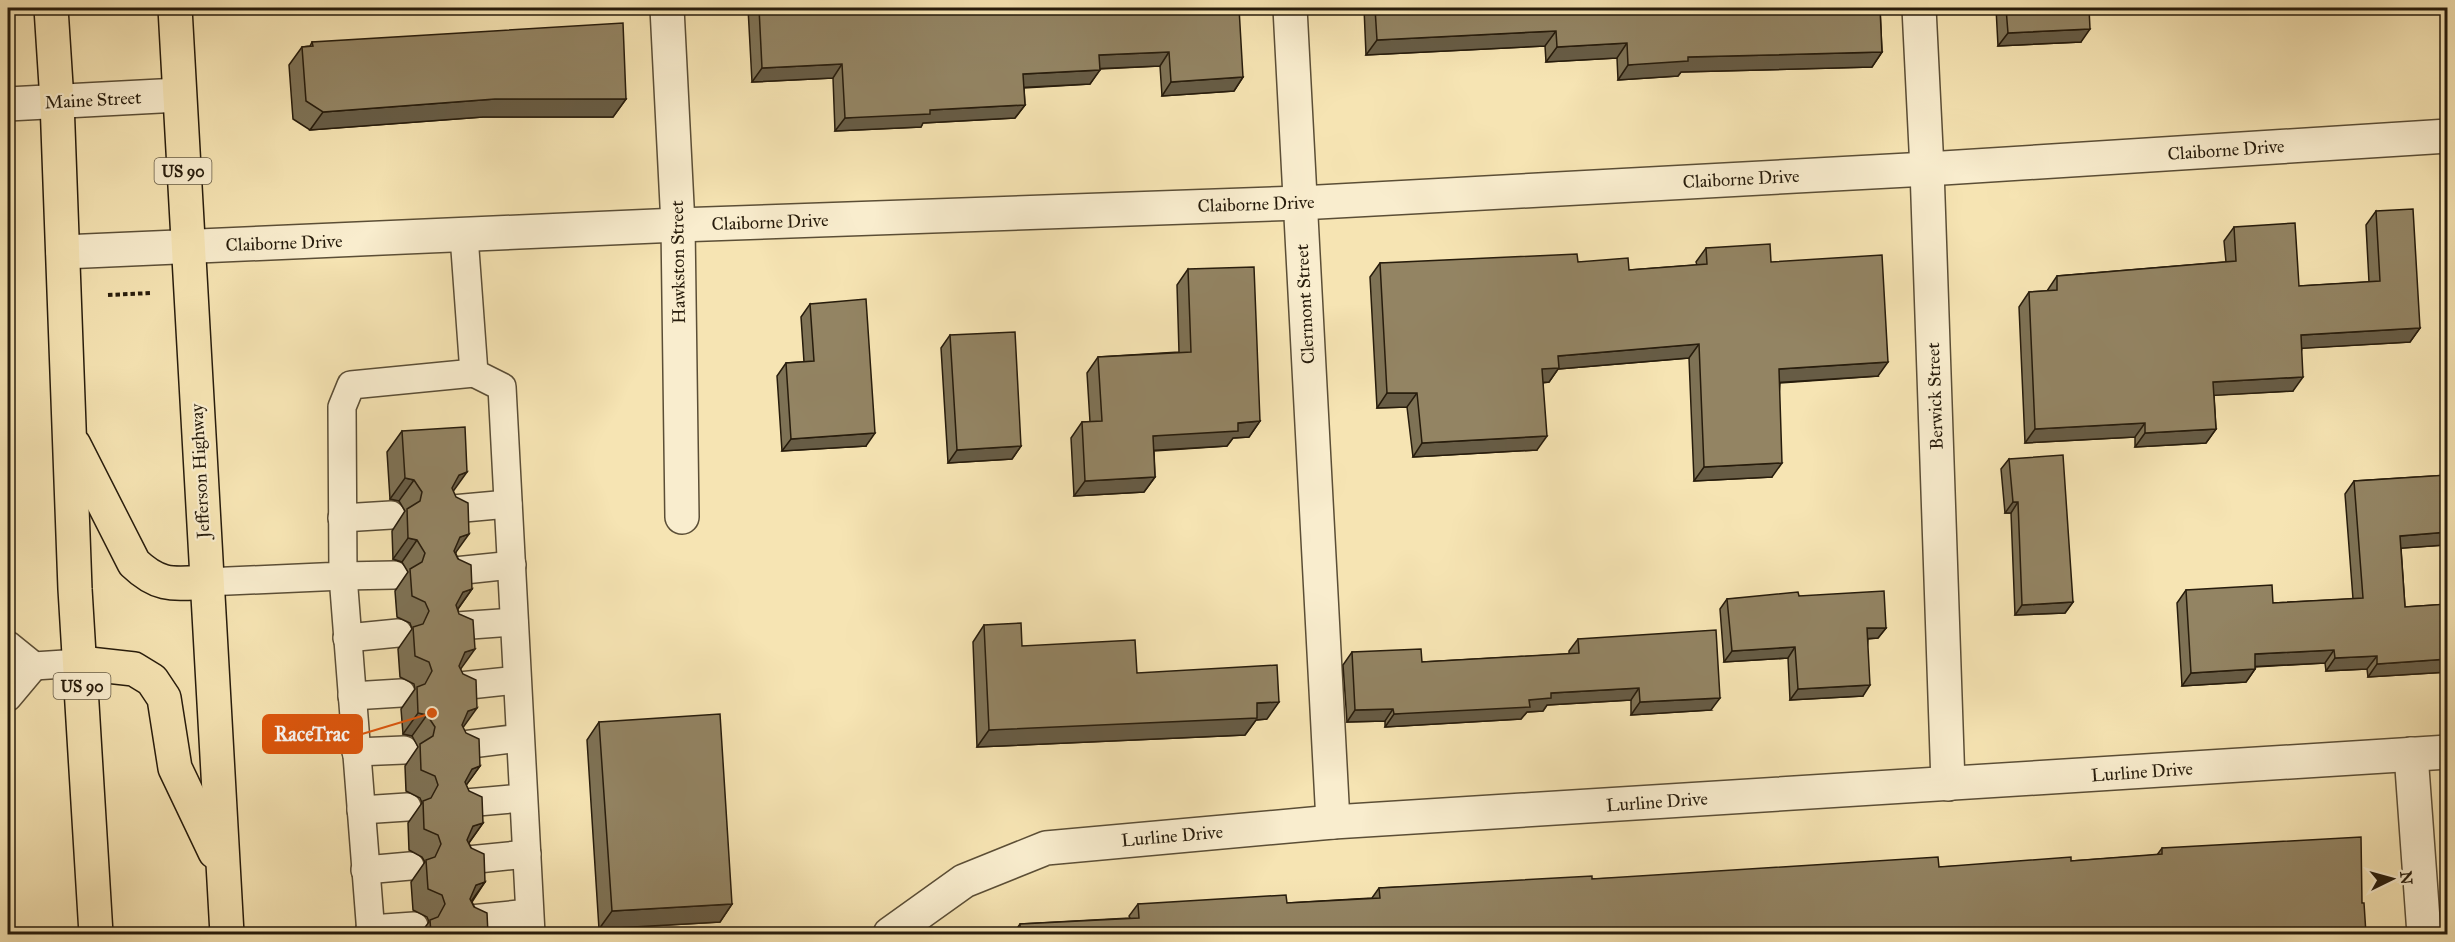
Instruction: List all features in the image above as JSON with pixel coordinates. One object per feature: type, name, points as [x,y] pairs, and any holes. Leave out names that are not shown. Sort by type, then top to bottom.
[{"type":"main road","name":"US 90","points":[[51,8],[57,101],[80,663],[96,934]]},
{"type":"main road","name":"Jefferson Highway","points":[[175,8],[226,934]]},
{"type":"main road","points":[[70,437],[134,563],[150,578],[170,585],[206,582]]},
{"type":"main road","points":[[80,663],[134,669],[152,680],[164,698],[175,768],[223,867]]},
{"type":"street","name":"Hawkston Street","points":[[667,8],[678,225],[682,517]]},
{"type":"street","name":"Clermont Street","points":[[1290,8],[1333,822]]},
{"type":"street","name":"Berwick Street","points":[[1919,8],[1927,169],[1948,784]]},
{"type":"street","name":"Maine Street","points":[[8,104],[179,96]]},
{"type":"street","name":"Claiborne Drive","points":[[63,252],[678,225],[1300,203],[1927,169],[2448,136]]},
{"type":"street","name":"Lurline Drive","points":[[890,934],[964,881],[1046,848],[1333,822],[2448,752]]},
{"type":"street","points":[[2412,754],[2424,934]]},
{"type":"lane","points":[[464,236],[474,373]]},
{"type":"lane","points":[[414,926],[371,932],[343,576],[342,407],[351,385],[474,373],[502,387],[530,924],[471,919]]},
{"type":"lane","points":[[453,509],[508,504]]},
{"type":"lane","points":[[342,518],[390,515]]},
{"type":"lane","points":[[455,571],[512,565]]},
{"type":"lane","points":[[206,582],[394,575]]},
{"type":"lane","points":[[458,627],[514,622]]},
{"type":"lane","points":[[347,638],[398,633]]},
{"type":"lane","points":[[8,645],[34,666],[80,663]]},
{"type":"lane","points":[[8,697],[34,666]]},
{"type":"lane","points":[[460,686],[517,680]]},
{"type":"lane","points":[[352,696],[400,693]]},
{"type":"lane","points":[[463,745],[520,738]]},
{"type":"lane","points":[[357,752],[404,750]]},
{"type":"lane","points":[[466,803],[523,798]]},
{"type":"lane","points":[[361,810],[407,807]]},
{"type":"lane","points":[[468,860],[527,854]]},
{"type":"lane","points":[[365,870],[410,866]]},
{"type":"path","points":[[108,295],[161,293]]},
{"type":"building","points":[[759,8],[1128,8],[1129,13],[1239,8],[1243,77],[1171,82],[1169,52],[1099,55],[1100,70],[1023,74],[1025,105],[930,110],[930,114],[845,118],[842,64],[762,68]]},
{"type":"building","points":[[1375,8],[1880,8],[1882,52],[1688,57],[1688,61],[1628,65],[1627,43],[1557,47],[1556,31],[1377,40]]},
{"type":"building","points":[[2006,8],[2089,8],[2090,29],[2008,33]]},
{"type":"building","points":[[623,23],[626,99],[495,99],[323,112],[306,101],[302,47],[313,46],[312,42]]},
{"type":"building","points":[[2413,209],[2420,328],[2301,335],[2303,377],[2213,382],[2216,429],[2145,433],[2145,423],[2035,429],[2029,292],[2057,290],[2057,276],[2236,261],[2234,227],[2295,223],[2299,286],[2380,281],[2376,211]]},
{"type":"building","points":[[1770,244],[1771,262],[1882,255],[1888,362],[1779,369],[1782,463],[1704,467],[1699,344],[1558,356],[1559,368],[1542,369],[1547,436],[1422,443],[1417,393],[1387,393],[1380,263],[1577,254],[1578,262],[1628,258],[1629,270],[1707,264],[1706,248]]},
{"type":"building","points":[[1254,267],[1260,421],[1238,423],[1238,431],[1153,436],[1155,477],[1085,481],[1082,422],[1102,421],[1098,357],[1191,352],[1188,269]]},
{"type":"building","points":[[866,299],[875,433],[791,439],[786,363],[814,361],[810,304]]},
{"type":"building","points":[[1015,332],[1021,446],[957,450],[950,335]]},
{"type":"building","points":[[465,427],[467,472],[459,475],[452,488],[456,497],[468,503],[469,534],[460,537],[454,551],[458,559],[471,565],[472,589],[463,592],[456,605],[459,614],[473,620],[475,649],[465,652],[459,666],[463,674],[476,680],[477,708],[468,711],[462,725],[466,733],[479,739],[480,766],[472,769],[465,782],[469,791],[482,797],[483,823],[473,826],[467,840],[471,848],[484,854],[485,882],[476,885],[470,899],[474,907],[487,913],[488,934],[431,934],[430,920],[438,917],[445,904],[442,895],[428,889],[426,860],[435,857],[441,844],[438,835],[424,829],[423,801],[431,798],[438,785],[435,776],[421,770],[420,744],[433,736],[435,727],[427,715],[418,713],[417,687],[425,684],[432,671],[429,662],[415,656],[413,627],[423,624],[429,611],[425,602],[412,596],[410,569],[422,562],[425,553],[417,540],[408,538],[407,509],[420,501],[422,492],[414,480],[405,478],[402,431]]},
{"type":"building","points":[[2063,455],[2073,602],[2022,605],[2018,502],[2013,502],[2009,459]]},
{"type":"building","points":[[2448,475],[2448,532],[2400,536],[2405,607],[2448,604],[2448,659],[2377,664],[2377,656],[2335,658],[2334,650],[2255,654],[2255,669],[2191,673],[2186,590],[2272,585],[2273,603],[2363,598],[2354,481]]},
{"type":"building","points":[[1884,591],[1886,628],[1867,628],[1870,685],[1798,689],[1795,647],[1732,651],[1727,599],[1798,592],[1799,596]]},
{"type":"building","points":[[1021,623],[1022,646],[1135,640],[1137,673],[1277,665],[1279,702],[1257,703],[1257,718],[989,730],[984,625]]},
{"type":"building","points":[[1716,630],[1720,698],[1640,702],[1639,688],[1551,693],[1551,698],[1529,700],[1530,707],[1394,714],[1393,709],[1355,710],[1352,652],[1421,649],[1422,662],[1579,653],[1578,639]]},
{"type":"building","points":[[720,714],[732,904],[612,911],[599,722]]},
{"type":"building","points":[[2361,837],[2362,903],[2364,903],[2366,934],[1687,934],[1687,932],[1644,934],[1644,929],[1544,934],[998,934],[1020,933],[1020,924],[1139,918],[1138,904],[1286,895],[1287,903],[1380,898],[1379,888],[1592,876],[1592,879],[1938,857],[1939,867],[2071,857],[2071,861],[2162,854],[2162,848]]},
{"type":"place","name":"RaceTrac","points":[[432,713]]}]
